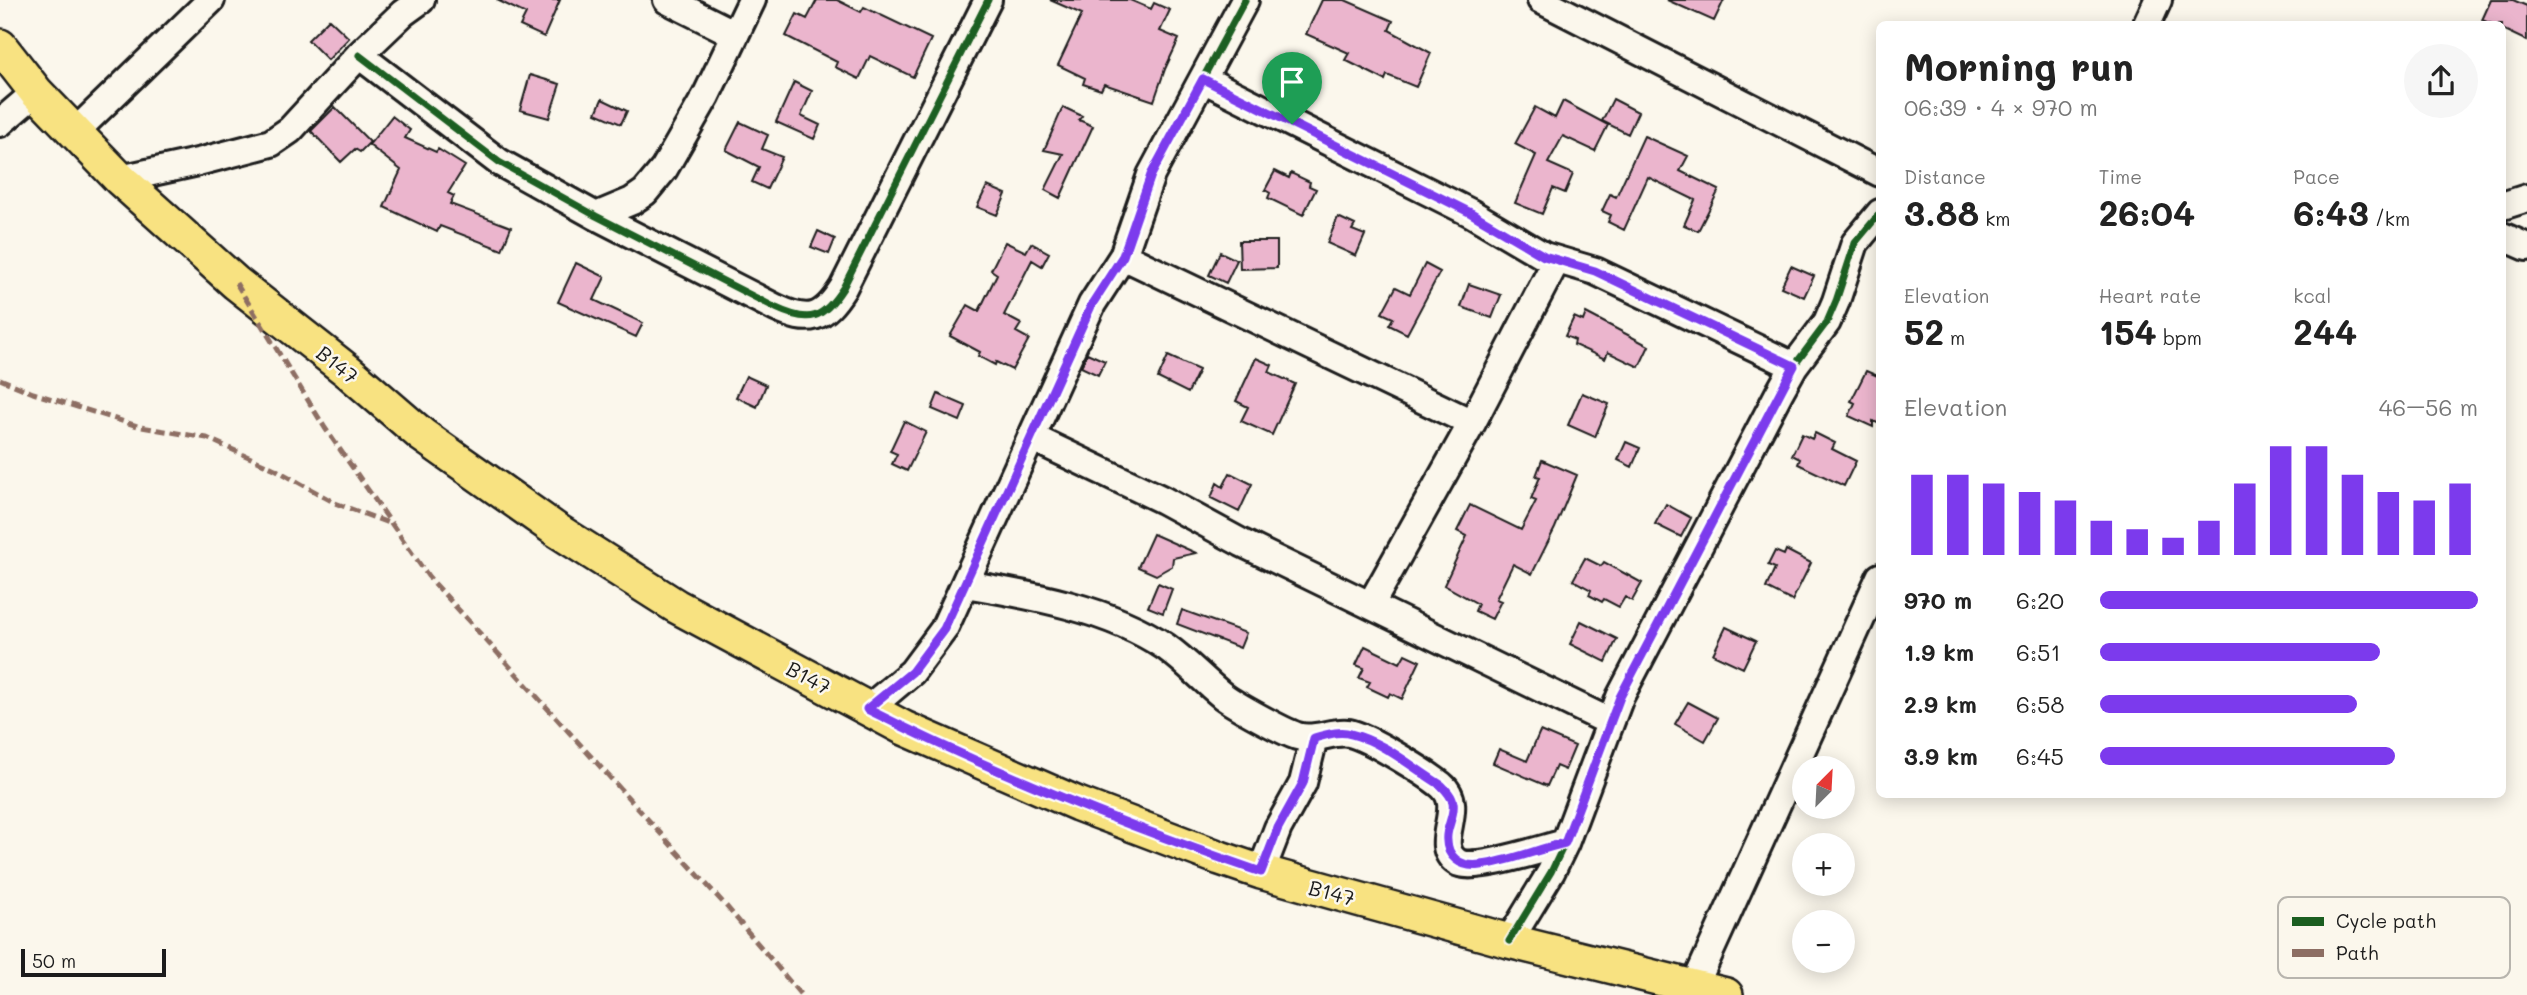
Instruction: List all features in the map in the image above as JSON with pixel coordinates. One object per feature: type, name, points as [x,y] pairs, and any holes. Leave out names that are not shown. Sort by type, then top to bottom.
[{"type":"main road","name":"B147","points":[[0,46],[36,92],[120,179],[236,283],[444,450],[555,529],[676,606],[867,709],[957,752],[1078,804],[1261,872],[1509,941],[1726,995]]},
{"type":"street","points":[[75,132],[211,0]]},
{"type":"street","points":[[120,179],[209,160],[271,143],[290,130],[359,55],[403,13],[421,0]]},
{"type":"street","points":[[667,0],[735,34]]},
{"type":"street","points":[[596,216],[632,201],[645,192],[664,169],[701,106],[752,0]]},
{"type":"street","points":[[359,55],[499,162],[596,216],[789,314],[816,316],[826,311],[843,288],[988,0]]},
{"type":"street","points":[[867,709],[923,660],[944,629],[1092,304],[1123,256],[1148,183],[1245,0]]},
{"type":"street","points":[[1541,0],[1876,171]]},
{"type":"street","points":[[2148,21],[2158,0]]},
{"type":"street","points":[[1203,79],[1471,213],[1525,246],[1556,261],[1595,271],[1794,366]]},
{"type":"street","points":[[0,123],[36,92]]},
{"type":"street","points":[[2506,205],[2527,198]]},
{"type":"street","points":[[1509,941],[1551,872],[1565,843],[1587,790],[1610,722],[1633,672],[1794,366],[1827,322],[1855,243],[1876,218]]},
{"type":"street","points":[[2506,238],[2527,247]]},
{"type":"street","points":[[1123,256],[1472,424]]},
{"type":"street","points":[[1371,604],[1472,424],[1556,261]]},
{"type":"street","points":[[1032,438],[1163,500],[1242,543],[1610,722]]},
{"type":"street","points":[[965,584],[1020,593],[1126,626],[1166,648],[1234,704],[1298,737],[1314,738],[1331,733],[1349,733],[1394,755],[1448,792],[1453,803],[1447,837],[1449,851],[1456,862],[1482,865],[1565,843]]},
{"type":"street","points":[[1694,987],[1876,586]]},
{"type":"street","points":[[1261,872],[1278,828],[1303,783],[1314,738]]},
{"type":"building","points":[[497,0],[560,0],[544,37],[520,26],[526,14]]},
{"type":"building","points":[[817,0],[837,0],[861,12],[864,7],[931,39],[913,77],[870,56],[859,79],[835,67],[837,62],[786,36],[797,14],[807,19]]},
{"type":"building","points":[[1050,0],[1130,0],[1151,9],[1154,3],[1170,10],[1160,31],[1179,39],[1154,101],[1104,84],[1101,90],[1083,84],[1085,78],[1058,65],[1082,14]]},
{"type":"building","points":[[1322,0],[1345,0],[1393,21],[1389,30],[1431,53],[1416,87],[1387,75],[1385,80],[1345,60],[1349,53],[1306,34]]},
{"type":"building","points":[[1667,0],[1724,0],[1714,21]]},
{"type":"building","points":[[2491,0],[2513,0],[2527,6],[2527,41],[2506,31],[2506,21],[2482,20]]},
{"type":"building","points":[[329,19],[349,38],[328,60],[308,40]]},
{"type":"building","points":[[530,75],[560,84],[549,118],[520,110]]},
{"type":"building","points":[[794,82],[812,91],[801,116],[820,125],[814,139],[776,122]]},
{"type":"building","points":[[602,99],[627,111],[621,124],[596,113]]},
{"type":"building","points":[[1613,99],[1638,112],[1628,134],[1602,121]]},
{"type":"building","points":[[1563,101],[1608,125],[1595,151],[1563,136],[1548,163],[1573,174],[1565,193],[1553,188],[1542,214],[1515,203],[1536,155],[1515,144],[1535,107],[1555,118]]},
{"type":"building","points":[[335,107],[370,142],[360,152],[355,149],[341,162],[311,131]]},
{"type":"building","points":[[1063,107],[1082,116],[1079,120],[1093,126],[1060,198],[1045,190],[1063,154],[1044,150]]},
{"type":"building","points":[[392,116],[410,130],[405,138],[436,152],[438,149],[465,166],[448,193],[454,196],[450,204],[511,227],[502,250],[440,226],[437,232],[384,207],[401,170],[369,145]]},
{"type":"building","points":[[740,122],[768,135],[762,149],[782,157],[767,189],[752,182],[759,167],[726,150]]},
{"type":"building","points":[[1644,136],[1688,156],[1680,171],[1719,190],[1698,231],[1684,225],[1695,200],[1648,177],[1624,230],[1608,222],[1611,215],[1602,211],[1610,194],[1616,197]]},
{"type":"building","points":[[1275,171],[1289,178],[1291,173],[1310,182],[1309,186],[1316,189],[1303,215],[1268,198],[1270,193],[1265,190]]},
{"type":"building","points":[[987,186],[1006,194],[997,215],[977,207]]},
{"type":"building","points":[[1338,217],[1355,225],[1352,230],[1365,235],[1356,256],[1327,243]]},
{"type":"building","points":[[818,231],[835,239],[829,254],[811,247]]},
{"type":"building","points":[[1239,241],[1277,241],[1277,268],[1240,269]]},
{"type":"building","points":[[1005,242],[1026,252],[1031,243],[1049,253],[1042,266],[1032,260],[1004,315],[1021,324],[1016,332],[1029,339],[1012,370],[978,356],[980,352],[950,336],[968,305],[979,311],[997,274],[991,270]]},
{"type":"building","points":[[1220,252],[1237,260],[1226,283],[1209,275]]},
{"type":"building","points":[[576,263],[605,277],[594,300],[643,323],[636,337],[558,302]]},
{"type":"building","points":[[1425,264],[1440,272],[1407,334],[1389,325],[1393,318],[1382,313],[1396,287],[1410,294]]},
{"type":"building","points":[[1791,266],[1814,276],[1804,297],[1781,287]]},
{"type":"building","points":[[1469,284],[1501,295],[1492,318],[1461,307]]},
{"type":"building","points":[[1586,313],[1649,346],[1639,367],[1608,352],[1605,359],[1574,345],[1575,340],[1565,336],[1574,317],[1583,321]]},
{"type":"building","points":[[1087,353],[1105,361],[1098,375],[1081,367]]},
{"type":"building","points":[[1168,356],[1199,370],[1188,393],[1158,378]]},
{"type":"building","points":[[1256,358],[1272,365],[1269,372],[1295,384],[1272,435],[1241,421],[1248,407],[1236,401]]},
{"type":"building","points":[[1866,371],[1876,375],[1876,422],[1873,421],[1873,427],[1849,416],[1855,403],[1851,401]]},
{"type":"building","points":[[746,376],[766,385],[757,407],[736,397]]},
{"type":"building","points":[[1582,393],[1609,404],[1595,437],[1568,425]]},
{"type":"building","points":[[938,394],[966,406],[960,421],[932,409]]},
{"type":"building","points":[[904,421],[926,432],[907,471],[892,464],[897,454],[890,451]]},
{"type":"building","points":[[1815,433],[1835,443],[1832,449],[1856,461],[1844,486],[1798,464],[1800,459],[1792,455],[1802,434],[1812,439]]},
{"type":"building","points":[[1626,442],[1640,448],[1632,467],[1618,460]]},
{"type":"building","points":[[1542,460],[1577,475],[1532,574],[1513,564],[1496,599],[1501,601],[1492,619],[1475,611],[1478,604],[1444,585],[1467,536],[1457,531],[1470,505],[1521,530],[1536,501],[1531,499],[1540,477],[1536,476]]},
{"type":"building","points":[[1230,473],[1252,484],[1239,512],[1211,498],[1217,483],[1223,487]]},
{"type":"building","points":[[1666,504],[1691,518],[1681,537],[1655,524]]},
{"type":"building","points":[[1153,534],[1196,553],[1173,558],[1172,566],[1156,575],[1138,567]]},
{"type":"building","points":[[1786,550],[1811,563],[1792,601],[1766,588],[1775,568],[1768,565],[1775,551],[1784,555]]},
{"type":"building","points":[[1585,558],[1601,566],[1604,562],[1642,583],[1632,601],[1625,597],[1619,607],[1589,595],[1591,590],[1573,580]]},
{"type":"building","points":[[1158,583],[1172,589],[1163,613],[1148,607]]},
{"type":"building","points":[[1182,610],[1246,633],[1240,648],[1177,624]]},
{"type":"building","points":[[1581,621],[1617,639],[1606,662],[1570,644]]},
{"type":"building","points":[[1726,627],[1756,641],[1743,668],[1713,654]]},
{"type":"building","points":[[1365,646],[1400,663],[1405,654],[1420,661],[1402,699],[1390,693],[1388,697],[1367,687],[1370,682],[1359,678],[1364,668],[1356,665]]},
{"type":"building","points":[[1688,702],[1718,718],[1705,741],[1675,724]]},
{"type":"building","points":[[1540,731],[1575,746],[1565,770],[1556,766],[1547,786],[1493,763],[1499,749],[1527,761]]},
{"type":"marked path","points":[[236,283],[325,428],[428,576],[727,907],[801,995]]},
{"type":"marked path","points":[[0,379],[33,393],[141,427],[207,438],[275,469],[335,503],[391,524]]},
{"type":"cycle path","points":[[359,55],[499,162],[596,216],[776,308],[807,317],[822,312],[843,288],[988,0]]},
{"type":"cycle path","points":[[868,709],[912,672],[944,629],[1092,304],[1123,256],[1151,175],[1245,0]]},
{"type":"cycle path","points":[[1509,941],[1551,872],[1565,843],[1620,697],[1779,393],[1794,366],[1827,322],[1855,243],[1876,218]]},
{"type":"route","points":[[1203,79],[1292,124],[1471,213],[1544,256],[1595,271],[1794,366],[1620,697],[1565,843],[1482,865],[1456,862],[1449,851],[1447,837],[1453,803],[1448,792],[1441,785],[1367,740],[1349,733],[1331,733],[1314,738],[1303,783],[1278,828],[1261,872],[1078,804],[957,752],[867,709],[912,672],[944,629],[1092,304],[1123,256],[1151,175],[1203,79]]}]
